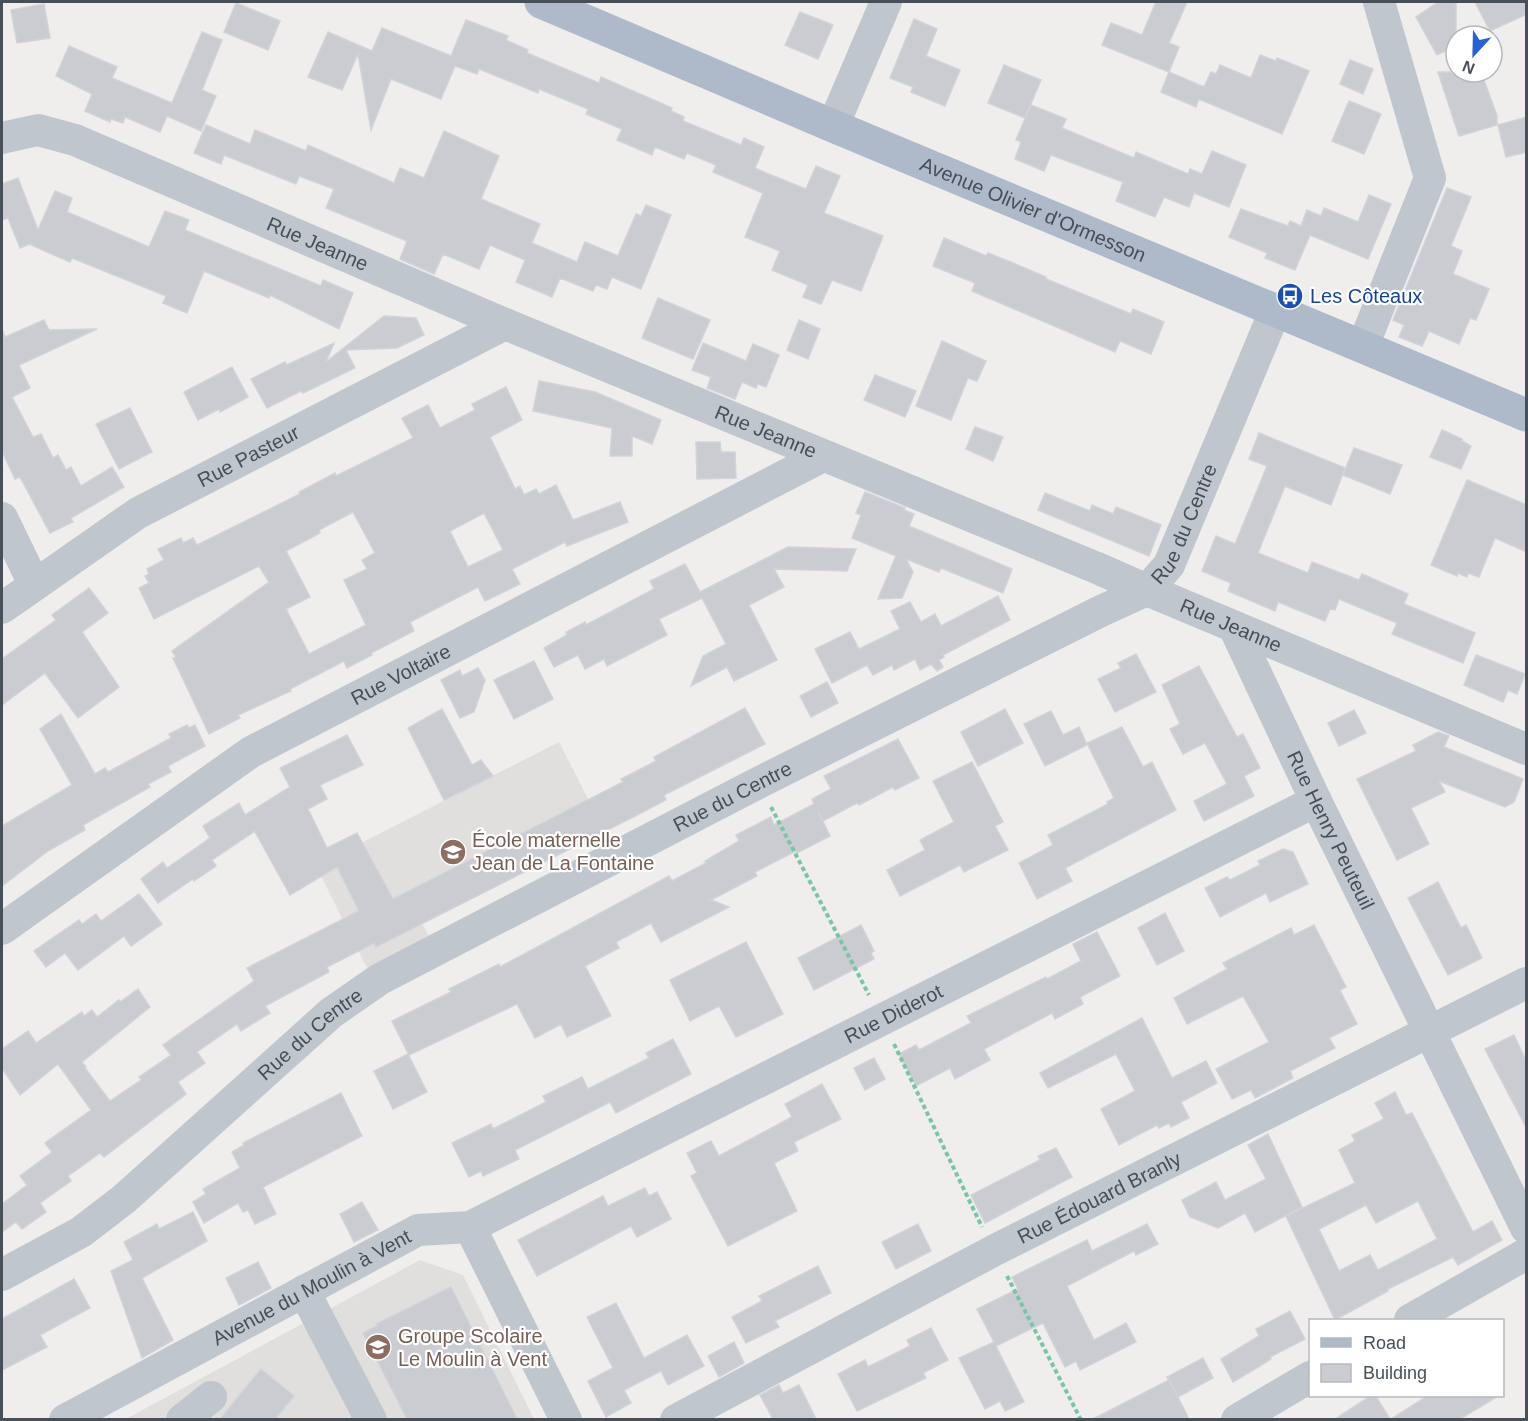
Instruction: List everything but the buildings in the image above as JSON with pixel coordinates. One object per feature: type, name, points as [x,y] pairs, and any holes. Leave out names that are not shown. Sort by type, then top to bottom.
[{"type":"main road","name":"Avenue Olivier d'Ormesson","points":[[541,2],[1527,415]]},
{"type":"street","points":[[833,126],[886,2]]},
{"type":"street","points":[[1363,346],[1430,178],[1379,2]]},
{"type":"street","name":"Rue Jeanne","points":[[2,138],[38,130],[75,140],[504,324],[1097,568],[1527,749]]},
{"type":"street","name":"Rue du Centre","points":[[2,1275],[81,1232],[124,1199],[331,1013],[380,979],[780,772],[1147,590],[1168,565],[1275,311]]},
{"type":"street","name":"Rue Pasteur","points":[[2,608],[138,513],[504,324]]},
{"type":"street","name":"Rue Voltaire","points":[[2,929],[252,752],[823,456]]},
{"type":"street","points":[[2,518],[34,584]]},
{"type":"street","name":"Rue Henry Peuteuil","points":[[1234,627],[1316,801],[1527,1228]]},
{"type":"street","name":"Rue Diderot","points":[[470,1227],[1316,801]]},
{"type":"street","name":"Rue Édouard Branly","points":[[676,1419],[993,1251],[1527,983]]},
{"type":"street","points":[[470,1227],[566,1419]]},
{"type":"street","name":"Avenue du Moulin à Vent","points":[[84,1415],[304,1291],[418,1230],[470,1227]]},
{"type":"street","points":[[1412,1319],[1527,1254]]},
{"type":"street","points":[[304,1291],[371,1419]]},
{"type":"street","points":[[1237,1419],[1309,1378]]},
{"type":"street","points":[[182,1419],[212,1397]]},
{"type":"path","points":[[993,1251],[1081,1419]]},
{"type":"shaded area","name":"École maternelle Jean de La Fontaine","points":[[559,742],[605,832],[422,924],[429,936],[367,968],[316,866]]},
{"type":"shaded area","name":"Groupe Scolaire Le Moulin à Vent","points":[[420,1260],[463,1275],[534,1419],[124,1420]]},
{"type":"place","name":"Les Côteaux","points":[[1290,296]]},
{"type":"place","name":"École maternelle Jean de La Fontaine","points":[[453,852]]},
{"type":"place","name":"Groupe Scolaire Le Moulin à Vent","points":[[378,1347]]}]
